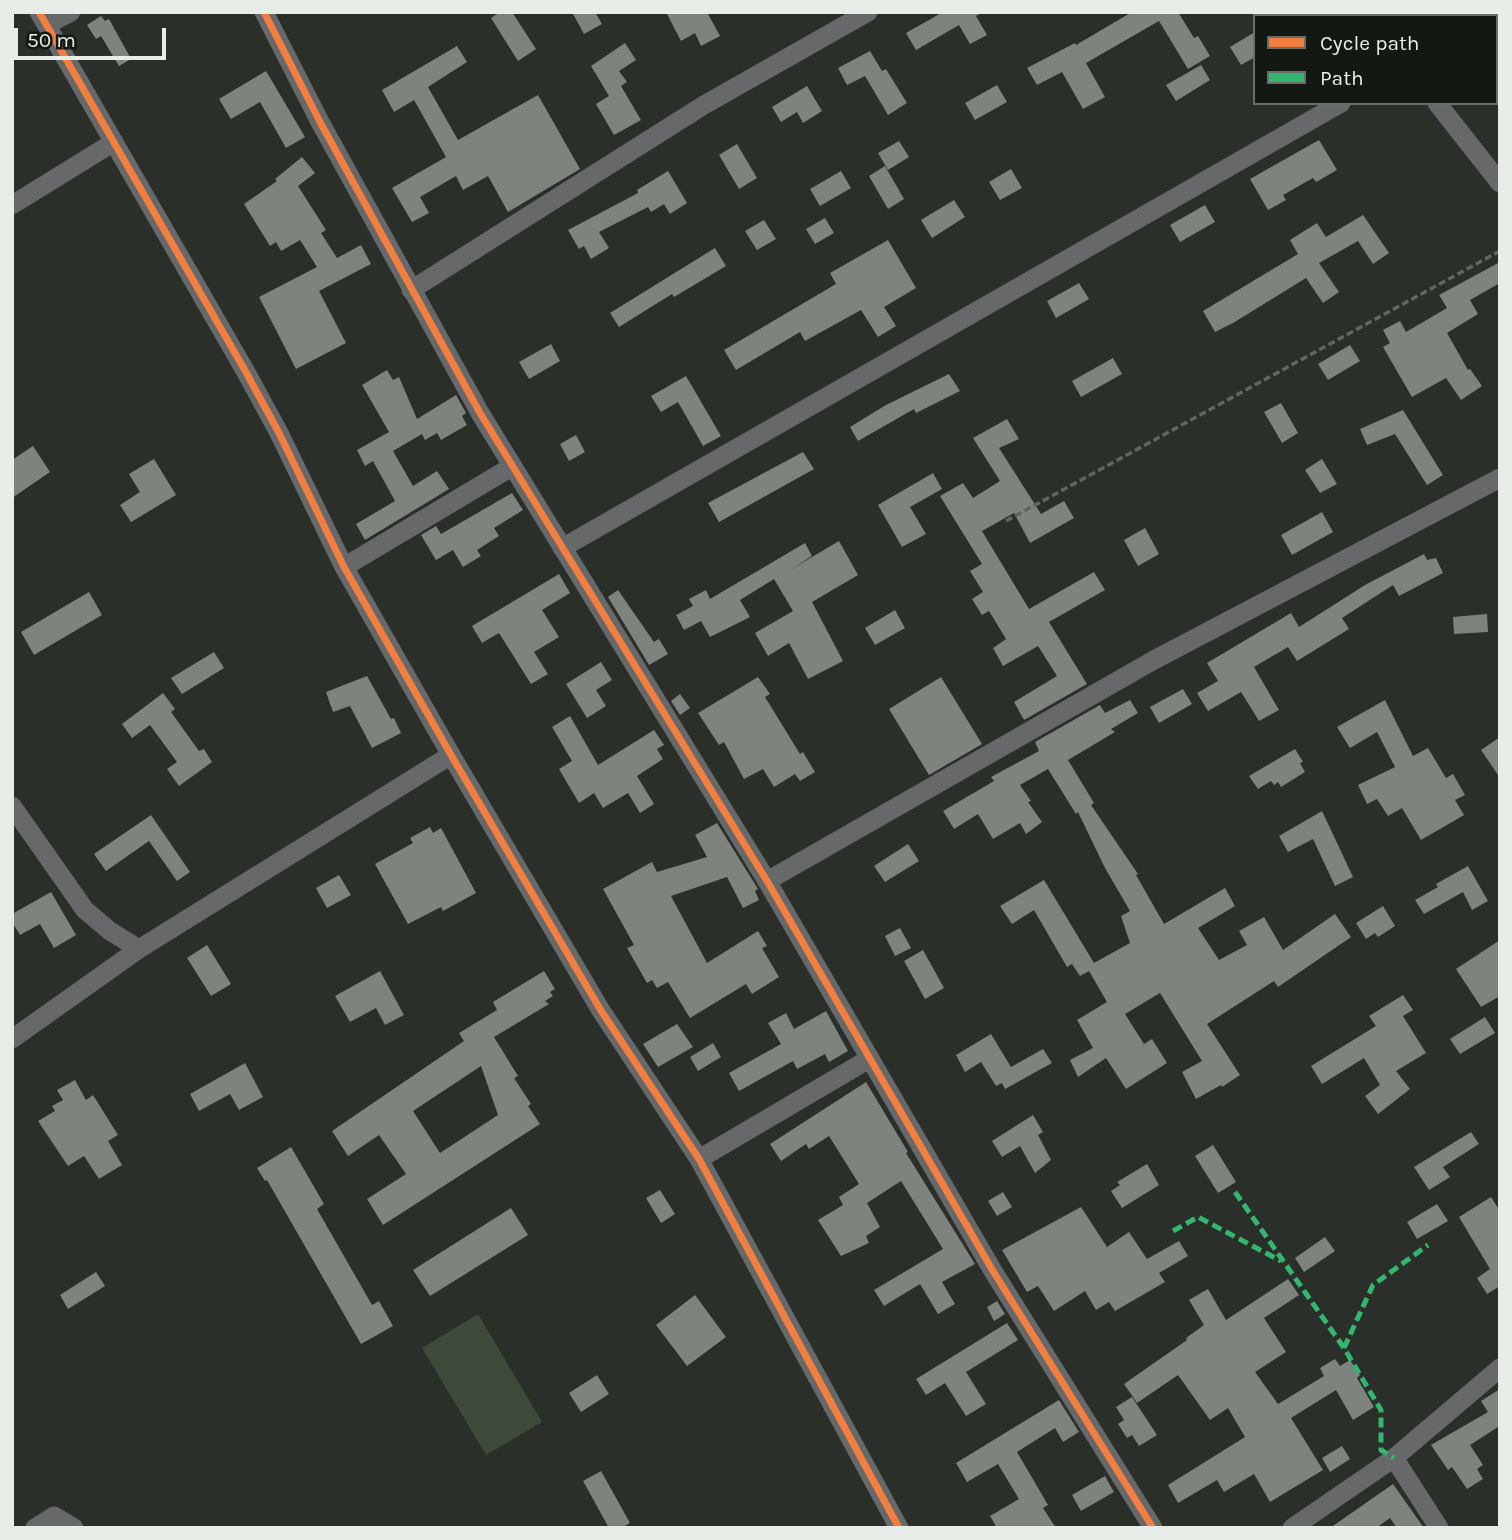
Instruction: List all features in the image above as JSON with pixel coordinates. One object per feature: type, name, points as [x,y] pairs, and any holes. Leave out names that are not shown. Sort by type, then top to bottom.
[{"type":"street","points":[[71,12],[44,18],[266,410],[344,567],[600,1009],[699,1159],[899,1528]]},
{"type":"street","points":[[264,12],[320,122],[480,412],[767,881],[993,1271],[1153,1528]]},
{"type":"street","points":[[411,290],[704,105],[868,12]]},
{"type":"street","points":[[562,548],[1337,105]]},
{"type":"street","points":[[1439,105],[1500,183]]},
{"type":"street","points":[[12,205],[114,142]]},
{"type":"street","points":[[344,567],[513,466]]},
{"type":"street","points":[[767,881],[1154,660],[1500,478]]},
{"type":"street","points":[[12,1039],[139,949],[451,755]]},
{"type":"street","points":[[12,806],[85,910],[110,931],[139,949]]},
{"type":"street","points":[[699,1159],[869,1059]]},
{"type":"street","points":[[1292,1528],[1394,1458],[1500,1368]]},
{"type":"street","points":[[1394,1458],[1439,1528]]},
{"type":"street","points":[[35,1528],[54,1516],[74,1528]]},
{"type":"path","points":[[1006,521],[1500,251]]},
{"type":"green space","points":[[478,1314],[542,1422],[486,1455],[422,1348]]},
{"type":"building","points":[[500,12],[512,12],[536,49],[518,61],[491,18]]},
{"type":"building","points":[[572,12],[595,12],[602,24],[584,34]]},
{"type":"building","points":[[666,12],[707,12],[720,36],[701,46],[695,33],[681,41]]},
{"type":"building","points":[[943,12],[983,12],[976,16],[987,35],[970,44],[959,25],[916,50],[906,33]]},
{"type":"building","points":[[1132,12],[1178,12],[1194,38],[1198,36],[1210,56],[1188,69],[1159,21],[1086,63],[1105,97],[1083,109],[1062,72],[1037,85],[1027,68],[1075,43],[1076,45]]},
{"type":"building","points":[[101,16],[105,21],[109,19],[131,59],[119,66],[101,36],[96,39],[87,25]]},
{"type":"building","points":[[1253,33],[1253,58],[1241,65],[1230,47]]},
{"type":"building","points":[[625,43],[636,60],[619,71],[627,82],[621,86],[641,120],[614,135],[596,104],[609,96],[591,66]]},
{"type":"building","points":[[457,46],[467,62],[428,87],[458,140],[538,95],[580,169],[508,212],[488,176],[463,190],[456,176],[420,197],[429,213],[412,222],[392,188],[446,157],[414,100],[394,112],[382,90]]},
{"type":"building","points":[[870,51],[882,71],[886,69],[907,103],[888,115],[865,76],[847,85],[838,68]]},
{"type":"building","points":[[1201,65],[1210,80],[1176,101],[1166,85]]},
{"type":"building","points":[[266,71],[305,137],[286,148],[260,102],[231,119],[219,99]]},
{"type":"building","points":[[997,85],[1007,102],[975,120],[965,103]]},
{"type":"building","points":[[807,86],[822,111],[803,123],[797,112],[781,122],[772,107]]},
{"type":"building","points":[[1319,140],[1337,170],[1316,182],[1313,178],[1283,195],[1286,200],[1268,210],[1250,179]]},
{"type":"building","points":[[899,141],[909,157],[888,170],[878,153]]},
{"type":"building","points":[[737,144],[757,178],[739,189],[719,155]]},
{"type":"building","points":[[302,157],[315,173],[298,186],[326,230],[321,233],[337,258],[361,245],[371,264],[319,291],[346,343],[296,369],[259,297],[317,267],[300,240],[281,251],[276,242],[270,246],[244,204],[277,181],[275,179]]},
{"type":"building","points":[[885,166],[904,199],[888,209],[869,176]]},
{"type":"building","points":[[1011,169],[1022,188],[1000,200],[989,182]]},
{"type":"building","points":[[668,171],[687,203],[670,214],[664,204],[651,212],[648,207],[599,232],[609,248],[591,259],[584,246],[579,249],[568,230],[638,193],[637,190]]},
{"type":"building","points":[[841,171],[851,188],[820,206],[810,189]]},
{"type":"building","points":[[954,200],[965,217],[932,238],[921,220]]},
{"type":"building","points":[[1205,205],[1215,222],[1180,242],[1170,225]]},
{"type":"building","points":[[1363,215],[1389,253],[1373,264],[1358,241],[1319,263],[1339,292],[1323,303],[1306,278],[1215,332],[1203,311],[1298,254],[1290,240],[1317,223],[1326,237]]},
{"type":"building","points":[[825,218],[834,233],[815,244],[806,229]]},
{"type":"building","points":[[764,220],[776,239],[757,250],[745,231]]},
{"type":"building","points":[[888,240],[916,288],[884,307],[896,326],[878,337],[861,310],[805,341],[800,332],[736,370],[724,350],[836,284],[830,273]]},
{"type":"building","points":[[715,248],[726,266],[674,297],[672,294],[619,327],[610,313]]},
{"type":"building","points":[[1500,262],[1500,283],[1470,300],[1478,314],[1447,333],[1468,370],[1470,369],[1482,386],[1461,400],[1446,378],[1412,397],[1383,347],[1390,343],[1383,330],[1400,321],[1406,332],[1447,308],[1439,295]]},
{"type":"building","points":[[1079,283],[1089,299],[1056,318],[1047,301]]},
{"type":"building","points":[[551,344],[560,361],[529,379],[519,362]]},
{"type":"building","points":[[1350,345],[1360,361],[1328,380],[1318,364]]},
{"type":"building","points":[[1113,358],[1122,374],[1081,397],[1072,381]]},
{"type":"building","points":[[387,370],[393,380],[399,377],[417,419],[456,395],[466,413],[462,416],[467,425],[441,440],[437,433],[425,440],[422,434],[393,451],[413,486],[437,471],[449,489],[365,540],[356,524],[395,501],[373,461],[365,466],[357,450],[389,432],[362,385]]},
{"type":"building","points":[[949,374],[960,391],[916,413],[914,409],[858,441],[850,427],[886,405]]},
{"type":"building","points":[[686,376],[721,436],[703,446],[678,402],[661,412],[651,396]]},
{"type":"building","points":[[1281,403],[1298,433],[1282,443],[1264,412]]},
{"type":"building","points":[[1403,410],[1443,475],[1427,485],[1395,434],[1367,445],[1360,429]]},
{"type":"building","points":[[1007,419],[1019,439],[999,448],[1041,514],[1064,501],[1074,518],[1030,543],[1014,513],[982,531],[1029,609],[1094,572],[1105,590],[1049,622],[1087,684],[1024,720],[1014,702],[1057,676],[1038,646],[1003,666],[993,648],[1006,639],[989,611],[982,615],[972,599],[983,592],[970,571],[982,564],[940,496],[963,483],[973,498],[1000,481],[973,438]]},
{"type":"building","points":[[576,435],[585,452],[569,461],[560,444]]},
{"type":"building","points":[[33,446],[50,472],[12,498],[12,460]]},
{"type":"building","points":[[803,452],[814,469],[719,522],[708,503]]},
{"type":"building","points":[[154,459],[176,495],[131,522],[120,505],[140,492],[129,474]]},
{"type":"building","points":[[1322,459],[1337,484],[1320,493],[1305,470]]},
{"type":"building","points":[[933,473],[942,489],[910,507],[926,534],[902,547],[878,505]]},
{"type":"building","points":[[512,493],[523,510],[494,528],[499,536],[477,550],[481,556],[463,567],[453,550],[436,560],[421,535],[436,526],[441,534]]},
{"type":"building","points":[[1322,512],[1333,532],[1292,555],[1281,535]]},
{"type":"building","points":[[1145,528],[1159,554],[1138,566],[1124,540]]},
{"type":"building","points":[[839,541],[858,575],[812,602],[843,661],[808,679],[789,643],[768,656],[755,633],[793,611],[774,579],[740,600],[750,617],[710,637],[701,621],[684,630],[676,615],[693,606],[689,599],[706,590],[710,599],[805,543],[812,556],[790,570]]},
{"type":"building","points":[[1424,554],[1427,560],[1436,558],[1443,573],[1399,596],[1393,585],[1342,618],[1349,629],[1297,661],[1288,647],[1254,667],[1279,710],[1259,721],[1241,692],[1208,711],[1197,693],[1218,681],[1207,663],[1291,613],[1299,627],[1365,585]]},
{"type":"building","points":[[559,574],[570,593],[542,610],[559,637],[534,652],[548,674],[531,684],[499,633],[482,643],[472,626]]},
{"type":"building","points":[[618,590],[654,642],[659,639],[668,654],[649,665],[608,597]]},
{"type":"building","points":[[89,592],[102,615],[34,655],[21,632]]},
{"type":"building","points":[[895,610],[905,628],[875,645],[865,628]]},
{"type":"building","points":[[1487,614],[1488,632],[1454,634],[1453,617]]},
{"type":"building","points":[[214,652],[224,668],[182,694],[171,678]]},
{"type":"building","points":[[601,662],[612,680],[596,690],[606,706],[587,718],[566,684]]},
{"type":"building","points":[[367,676],[401,733],[372,748],[350,706],[333,712],[326,692]]},
{"type":"building","points":[[758,677],[770,694],[765,697],[800,754],[803,752],[815,772],[800,781],[795,774],[774,787],[763,769],[744,779],[724,742],[719,745],[698,713]]},
{"type":"building","points":[[941,677],[982,744],[929,775],[889,709]]},
{"type":"building","points":[[1183,689],[1192,704],[1159,723],[1150,707]]},
{"type":"building","points":[[163,693],[175,709],[171,712],[199,751],[204,749],[212,762],[179,786],[167,769],[177,762],[150,725],[132,738],[122,724]]},
{"type":"building","points":[[680,694],[690,708],[680,715],[671,701]]},
{"type":"building","points":[[1130,700],[1138,713],[1111,729],[1115,732],[1068,760],[1094,803],[1091,805],[1138,874],[1136,875],[1164,924],[1225,888],[1235,906],[1198,928],[1219,960],[1247,945],[1239,931],[1264,917],[1283,950],[1335,914],[1351,937],[1278,987],[1274,981],[1207,1024],[1240,1075],[1196,1099],[1182,1072],[1202,1061],[1160,993],[1125,1014],[1144,1044],[1152,1039],[1167,1063],[1126,1089],[1106,1058],[1078,1077],[1070,1060],[1093,1048],[1077,1020],[1107,1002],[1089,971],[1080,976],[1072,964],[1067,967],[1034,910],[1012,924],[1000,906],[1044,880],[1094,963],[1130,943],[1121,916],[1130,911],[1105,868],[1078,812],[1076,814],[1048,769],[1020,785],[1042,822],[1026,834],[1020,823],[993,839],[978,814],[954,829],[943,811],[994,781],[991,777],[1039,751],[1035,742],[1100,705],[1105,713]]},
{"type":"building","points":[[1385,700],[1413,756],[1428,748],[1446,778],[1453,774],[1465,795],[1455,800],[1464,815],[1421,840],[1402,808],[1388,816],[1377,799],[1367,804],[1358,785],[1395,767],[1377,732],[1350,748],[1337,727]]},
{"type":"building","points":[[570,716],[598,765],[654,730],[664,745],[657,749],[663,759],[637,776],[654,804],[640,813],[628,793],[603,808],[594,793],[579,803],[559,769],[572,761],[552,727]]},
{"type":"building","points":[[1500,737],[1500,778],[1481,750]]},
{"type":"building","points":[[1295,749],[1303,762],[1300,763],[1305,772],[1281,787],[1278,782],[1274,785],[1271,781],[1258,789],[1249,776]]},
{"type":"building","points":[[1322,811],[1353,877],[1335,886],[1313,839],[1288,852],[1279,836]]},
{"type":"building","points":[[151,815],[190,872],[177,881],[149,841],[106,871],[94,854]]},
{"type":"building","points":[[717,823],[758,889],[755,891],[759,900],[743,908],[727,877],[671,896],[707,963],[758,931],[767,946],[762,948],[779,977],[752,994],[746,984],[690,1018],[668,982],[657,988],[652,980],[647,983],[627,948],[634,945],[603,889],[652,862],[657,872],[707,857],[695,835]]},
{"type":"building","points":[[430,827],[433,833],[441,828],[476,893],[443,911],[441,907],[408,924],[375,864],[413,843],[410,838]]},
{"type":"building","points":[[908,844],[919,861],[885,882],[874,866]]},
{"type":"building","points":[[1468,866],[1488,901],[1472,910],[1463,892],[1424,914],[1415,900],[1438,887],[1436,884]]},
{"type":"building","points":[[339,875],[351,895],[327,908],[316,888]]},
{"type":"building","points":[[51,892],[76,935],[54,948],[40,924],[20,935],[12,922],[12,914]]},
{"type":"building","points":[[1383,906],[1395,926],[1378,937],[1375,933],[1366,939],[1356,923]]},
{"type":"building","points":[[900,928],[911,948],[895,956],[885,936]]},
{"type":"building","points":[[1500,940],[1500,996],[1481,1007],[1456,969]]},
{"type":"building","points":[[207,945],[231,984],[211,996],[187,958]]},
{"type":"building","points":[[923,950],[944,988],[925,999],[904,961]]},
{"type":"building","points":[[380,971],[404,1015],[385,1025],[376,1008],[350,1022],[335,996]]},
{"type":"building","points":[[544,971],[555,989],[550,992],[553,996],[545,1001],[549,1004],[494,1037],[518,1076],[514,1078],[540,1124],[383,1225],[367,1199],[406,1174],[379,1135],[348,1156],[332,1131],[464,1041],[459,1033],[497,1010],[493,1002]],"holes":[[[481,1066],[498,1115],[440,1153],[413,1111]]]},
{"type":"building","points":[[1403,995],[1413,1010],[1403,1016],[1426,1053],[1396,1071],[1410,1089],[1378,1114],[1365,1096],[1380,1085],[1364,1058],[1322,1084],[1311,1066],[1376,1026],[1369,1016]]},
{"type":"building","points":[[826,1011],[848,1051],[829,1062],[825,1054],[797,1069],[793,1061],[739,1091],[729,1073],[781,1044],[768,1023],[786,1013],[794,1029]]},
{"type":"building","points":[[1485,1017],[1495,1033],[1460,1054],[1450,1039]]},
{"type":"building","points":[[677,1024],[693,1047],[658,1067],[643,1044]]},
{"type":"building","points":[[991,1034],[1011,1067],[1043,1049],[1052,1063],[1005,1089],[1002,1083],[996,1086],[981,1062],[965,1072],[956,1055]]},
{"type":"building","points":[[713,1043],[721,1057],[698,1071],[690,1057]]},
{"type":"building","points":[[245,1063],[263,1097],[239,1110],[230,1094],[199,1111],[190,1094]]},
{"type":"building","points":[[75,1080],[86,1100],[93,1095],[118,1135],[108,1141],[122,1165],[99,1179],[84,1156],[68,1166],[38,1121],[55,1111],[52,1106],[63,1100],[57,1090]]},
{"type":"building","points":[[866,1082],[908,1152],[906,1153],[975,1264],[942,1282],[955,1304],[938,1314],[920,1284],[884,1306],[874,1290],[943,1249],[901,1181],[867,1203],[880,1227],[866,1236],[869,1243],[841,1256],[818,1220],[843,1205],[839,1197],[859,1184],[829,1136],[809,1149],[806,1144],[781,1161],[770,1144]]},
{"type":"building","points":[[1033,1115],[1043,1132],[1038,1135],[1051,1160],[1035,1173],[1020,1146],[1002,1157],[992,1141]]},
{"type":"building","points":[[1471,1132],[1479,1144],[1443,1167],[1450,1177],[1429,1190],[1414,1167]]},
{"type":"building","points":[[1213,1145],[1236,1182],[1218,1193],[1195,1156]]},
{"type":"building","points":[[291,1147],[324,1204],[317,1209],[372,1305],[379,1301],[393,1326],[361,1344],[267,1180],[265,1181],[257,1168]]},
{"type":"building","points":[[1147,1164],[1159,1185],[1122,1208],[1111,1191],[1120,1185],[1117,1182]]},
{"type":"building","points":[[660,1190],[675,1214],[661,1223],[646,1198]]},
{"type":"building","points":[[1003,1192],[1012,1207],[997,1216],[988,1201]]},
{"type":"building","points":[[1491,1197],[1500,1211],[1500,1286],[1487,1294],[1477,1278],[1490,1269],[1459,1217]]},
{"type":"building","points":[[1437,1204],[1448,1221],[1417,1239],[1407,1222]]},
{"type":"building","points":[[1081,1207],[1107,1247],[1129,1232],[1147,1259],[1179,1241],[1188,1256],[1159,1273],[1165,1282],[1115,1311],[1109,1302],[1096,1310],[1085,1291],[1054,1311],[1038,1286],[1027,1292],[1002,1250]]},
{"type":"building","points":[[511,1208],[528,1235],[430,1296],[413,1270]]},
{"type":"building","points":[[1325,1237],[1335,1251],[1304,1272],[1295,1258]]},
{"type":"building","points":[[96,1272],[105,1286],[68,1309],[60,1295]]},
{"type":"building","points":[[1288,1279],[1299,1295],[1264,1318],[1286,1352],[1255,1372],[1278,1404],[1324,1376],[1320,1368],[1335,1359],[1340,1366],[1350,1360],[1374,1407],[1353,1420],[1336,1390],[1291,1418],[1323,1470],[1270,1502],[1254,1474],[1224,1492],[1217,1480],[1178,1503],[1168,1485],[1245,1437],[1228,1408],[1210,1420],[1178,1375],[1137,1403],[1124,1384],[1204,1325],[1189,1300],[1208,1289],[1226,1320]]},
{"type":"building","points":[[695,1295],[726,1337],[687,1366],[656,1325]]},
{"type":"building","points":[[997,1301],[1005,1314],[994,1321],[987,1307]]},
{"type":"building","points":[[1007,1323],[1018,1340],[966,1372],[986,1404],[966,1416],[945,1383],[926,1395],[916,1379]]},
{"type":"building","points":[[597,1375],[609,1394],[581,1412],[569,1393]]},
{"type":"building","points":[[1500,1389],[1500,1431],[1498,1427],[1470,1445],[1483,1465],[1477,1469],[1483,1479],[1467,1489],[1452,1467],[1448,1470],[1431,1445],[1488,1412],[1481,1401]]},
{"type":"building","points":[[1132,1397],[1157,1435],[1139,1446],[1132,1435],[1127,1438],[1118,1424],[1124,1420],[1116,1407]]},
{"type":"building","points":[[1059,1400],[1079,1432],[1063,1442],[1055,1428],[1017,1452],[1048,1505],[1043,1508],[1056,1528],[997,1528],[990,1516],[1019,1499],[998,1464],[967,1482],[956,1463]]},
{"type":"building","points":[[1342,1446],[1350,1459],[1330,1472],[1322,1458]]},
{"type":"building","points":[[601,1471],[630,1523],[621,1528],[609,1528],[583,1481]]},
{"type":"building","points":[[1105,1476],[1114,1492],[1081,1511],[1072,1495]]},
{"type":"building","points":[[1393,1484],[1424,1528],[1397,1528],[1390,1518],[1376,1528],[1330,1528]]},
{"type":"marked path","points":[[1235,1192],[1344,1348],[1381,1410],[1381,1450],[1394,1458]]},
{"type":"marked path","points":[[1173,1231],[1198,1217],[1281,1261]]},
{"type":"marked path","points":[[1344,1348],[1373,1285],[1428,1245]]},
{"type":"cycle path","points":[[39,12],[247,374],[344,567],[600,1009],[699,1159],[899,1528]]},
{"type":"cycle path","points":[[264,12],[320,122],[480,413],[767,881],[993,1271],[1153,1528]]}]
